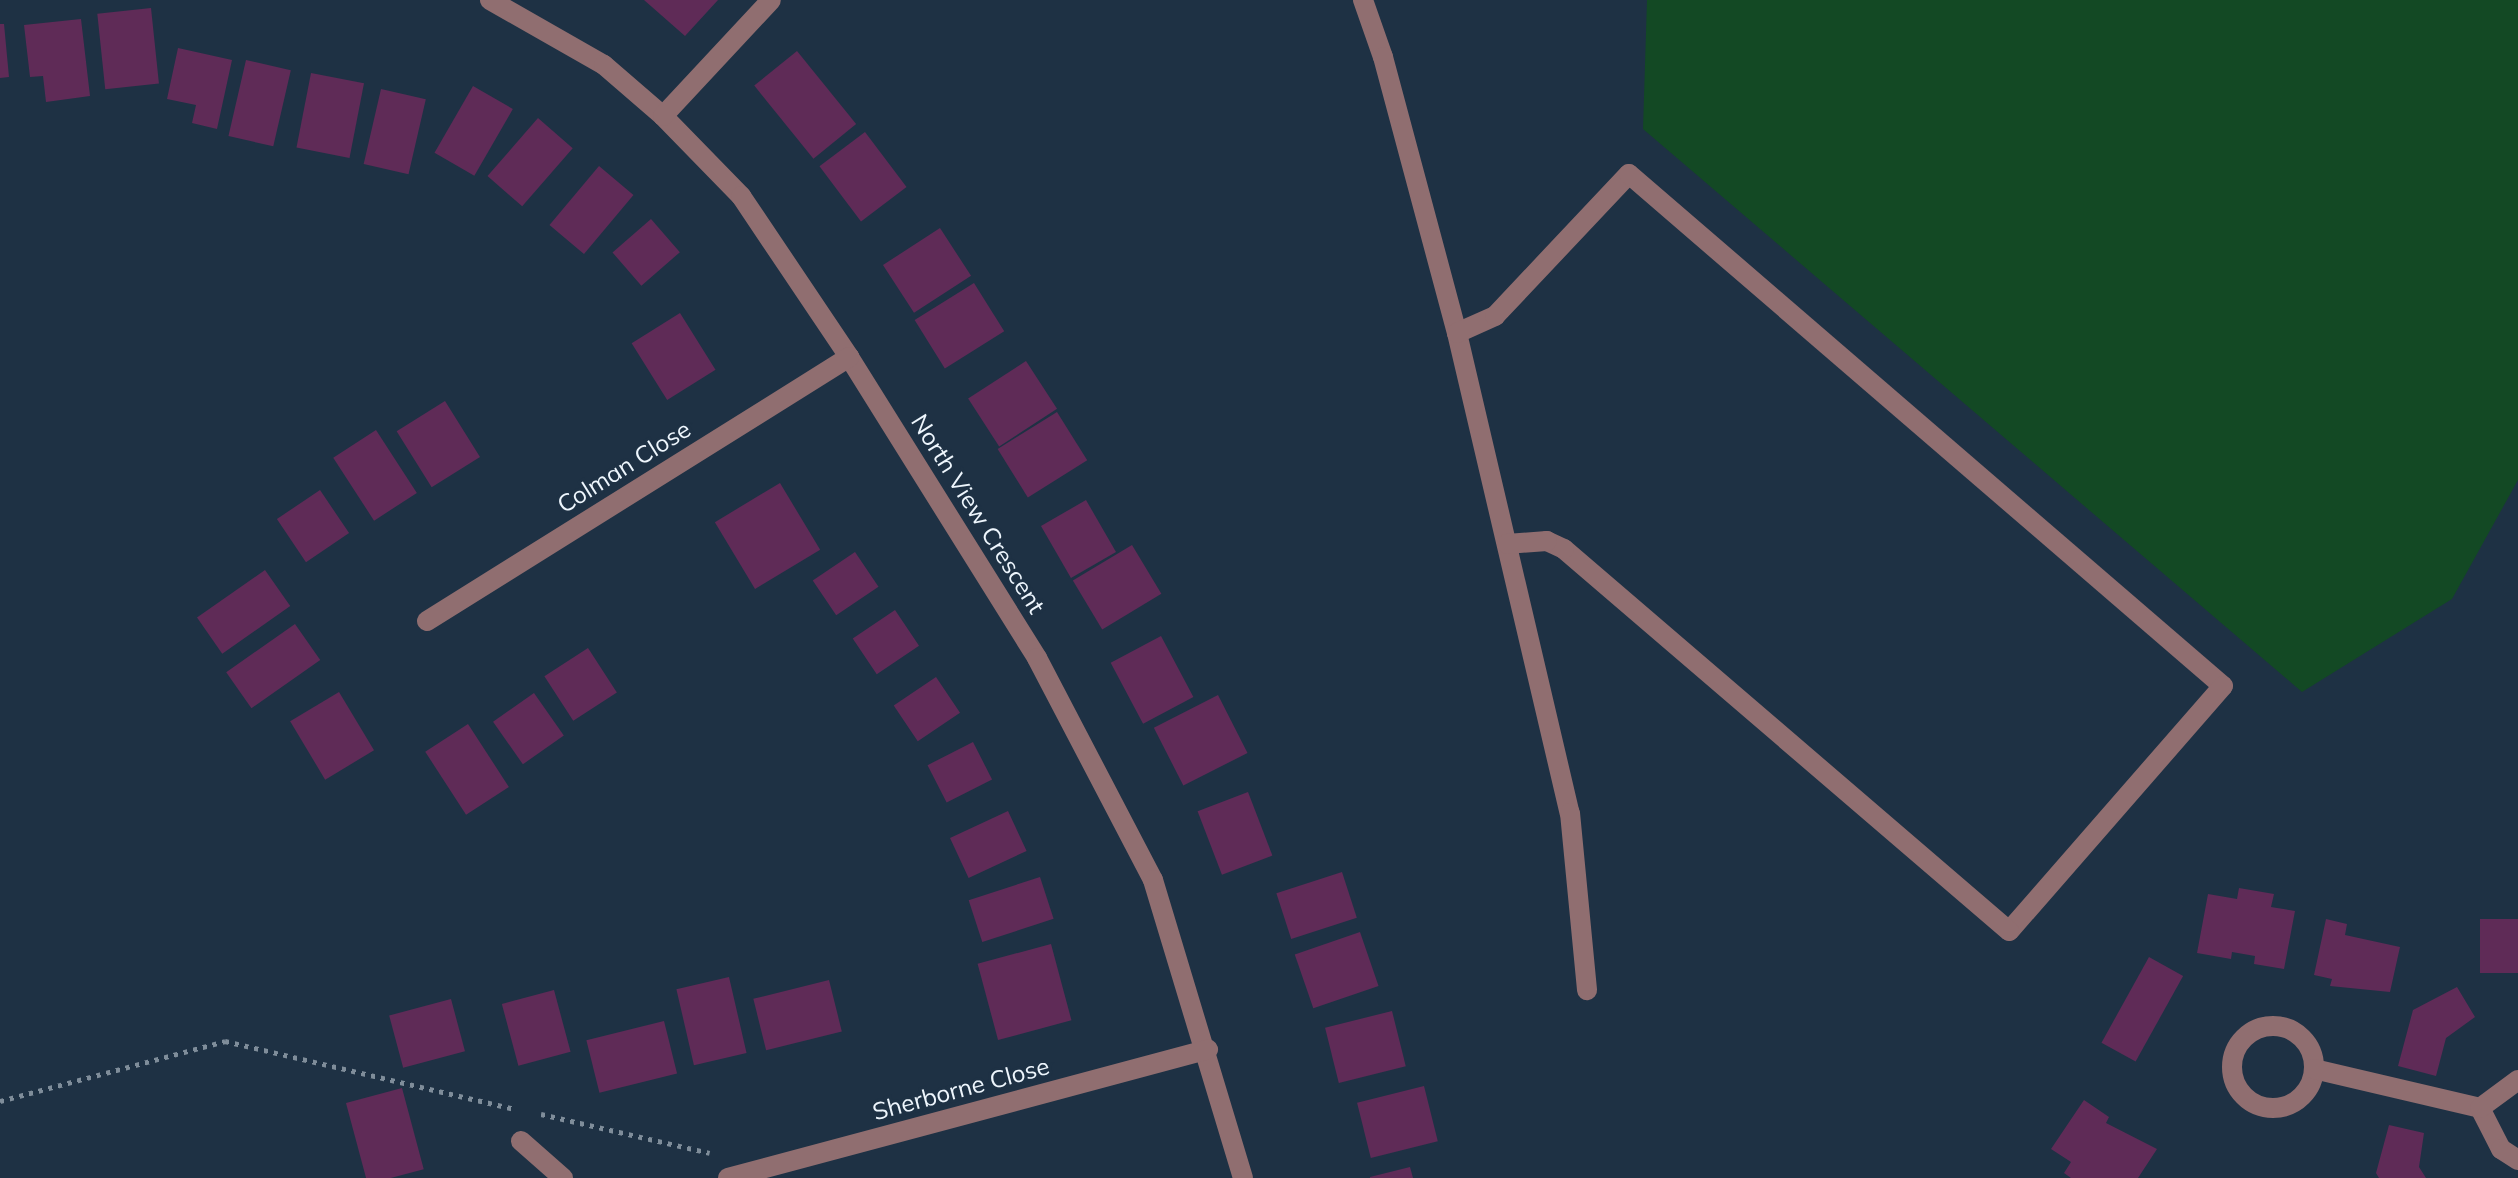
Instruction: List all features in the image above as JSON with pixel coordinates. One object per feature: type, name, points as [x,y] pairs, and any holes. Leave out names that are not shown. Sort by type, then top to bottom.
[{"type":"street","name":"North View Crescent","points":[[490,0],[604,65],[663,116],[741,196],[849,357],[1037,658],[1098,768],[1153,880],[1208,1049],[1243,1178]]},
{"type":"street","points":[[663,116],[771,0]]},
{"type":"street","points":[[1363,0],[1383,57],[1457,333],[1570,813],[1587,990]]},
{"type":"street","points":[[1457,333],[1495,316],[1629,174],[2223,686],[2009,931],[1564,549],[1547,541],[1507,544]]},
{"type":"street","name":"Colman Close","points":[[427,621],[849,357]]},
{"type":"street","points":[[2275,1026],[2288,1028],[2308,1044],[2314,1069],[2303,1095],[2292,1103],[2264,1107],[2241,1092],[2232,1066],[2241,1042],[2262,1027],[2275,1026]]},
{"type":"street","name":"Sherborne Close","points":[[728,1178],[1208,1049]]},
{"type":"street","points":[[2314,1069],[2480,1108],[2518,1080]]},
{"type":"street","points":[[2480,1108],[2501,1149],[2518,1160]]},
{"type":"street","points":[[521,1141],[563,1178]]},
{"type":"path","points":[[0,1101],[225,1041],[520,1110]]},
{"type":"path","points":[[536,1113],[769,1167]]},
{"type":"green space","points":[[1647,0],[2518,0],[2518,480],[2452,599],[2302,692],[1643,129]]},
{"type":"building","points":[[644,0],[718,0],[685,36]]},
{"type":"building","points":[[151,8],[159,84],[105,89],[97,14]]},
{"type":"building","points":[[81,19],[90,96],[46,102],[43,76],[30,77],[24,25]]},
{"type":"building","points":[[0,24],[4,24],[9,77],[0,78]]},
{"type":"building","points":[[178,48],[232,60],[217,129],[192,123],[196,105],[167,99]]},
{"type":"building","points":[[797,51],[856,124],[813,159],[754,86]]},
{"type":"building","points":[[246,60],[291,70],[273,146],[228,136]]},
{"type":"building","points":[[311,73],[364,83],[350,158],[296,148]]},
{"type":"building","points":[[473,86],[513,109],[474,176],[434,153]]},
{"type":"building","points":[[381,89],[426,99],[408,174],[364,164]]},
{"type":"building","points":[[538,118],[573,148],[522,206],[487,176]]},
{"type":"building","points":[[865,132],[907,187],[861,221],[819,166]]},
{"type":"building","points":[[599,166],[633,195],[584,254],[550,225]]},
{"type":"building","points":[[651,219],[680,252],[641,286],[613,252]]},
{"type":"building","points":[[940,228],[971,276],[914,313],[883,265]]},
{"type":"building","points":[[974,283],[1004,331],[945,368],[915,320]]},
{"type":"building","points":[[680,313],[716,370],[667,400],[632,343]]},
{"type":"building","points":[[1026,361],[1057,409],[999,446],[968,399]]},
{"type":"building","points":[[445,401],[480,457],[432,487],[397,431]]},
{"type":"building","points":[[1057,412],[1087,460],[1028,497],[998,449]]},
{"type":"building","points":[[376,430],[417,493],[374,521],[333,458]]},
{"type":"building","points":[[780,483],[820,550],[755,589],[715,522]]},
{"type":"building","points":[[320,490],[349,533],[306,562],[277,519]]},
{"type":"building","points":[[1086,500],[1116,552],[1071,578],[1041,526]]},
{"type":"building","points":[[1132,545],[1161,594],[1102,629],[1073,581]]},
{"type":"building","points":[[855,552],[878,587],[836,615],[813,581]]},
{"type":"building","points":[[265,570],[290,606],[222,654],[197,618]]},
{"type":"building","points":[[895,610],[919,646],[877,674],[853,639]]},
{"type":"building","points":[[295,624],[320,660],[251,708],[226,672]]},
{"type":"building","points":[[1161,636],[1193,697],[1143,724],[1111,663]]},
{"type":"building","points":[[588,648],[617,692],[573,721],[544,676]]},
{"type":"building","points":[[936,677],[960,713],[918,741],[894,706]]},
{"type":"building","points":[[339,692],[374,750],[325,780],[290,721]]},
{"type":"building","points":[[534,693],[564,736],[523,764],[493,722]]},
{"type":"building","points":[[1218,695],[1248,753],[1183,786],[1154,728]]},
{"type":"building","points":[[468,724],[509,787],[466,815],[425,752]]},
{"type":"building","points":[[973,742],[992,779],[947,803],[928,765]]},
{"type":"building","points":[[1248,792],[1272,855],[1222,875],[1198,811]]},
{"type":"building","points":[[1008,811],[1027,851],[969,878],[950,838]]},
{"type":"building","points":[[1342,872],[1357,918],[1291,939],[1276,893]]},
{"type":"building","points":[[1040,877],[1054,919],[982,942],[969,900]]},
{"type":"building","points":[[2239,888],[2274,894],[2271,907],[2295,911],[2284,969],[2254,964],[2255,956],[2232,952],[2231,959],[2197,953],[2208,894],[2237,899]]},
{"type":"building","points":[[2326,919],[2347,924],[2345,935],[2400,947],[2390,992],[2330,986],[2332,979],[2314,975]]},
{"type":"building","points":[[2480,919],[2518,919],[2518,973],[2480,973]]},
{"type":"building","points":[[1360,932],[1379,986],[1313,1008],[1295,954]]},
{"type":"building","points":[[1051,944],[1071,1020],[998,1040],[978,964]]},
{"type":"building","points":[[2149,957],[2183,976],[2136,1062],[2101,1043]]},
{"type":"building","points":[[729,977],[747,1053],[694,1065],[676,989]]},
{"type":"building","points":[[829,980],[842,1031],[766,1050],[753,999]]},
{"type":"building","points":[[2457,987],[2475,1017],[2446,1038],[2436,1076],[2398,1066],[2413,1010]]},
{"type":"building","points":[[554,990],[571,1052],[518,1066],[502,1004]]},
{"type":"building","points":[[451,999],[465,1051],[403,1068],[389,1016]]},
{"type":"building","points":[[1392,1011],[1406,1066],[1339,1083],[1325,1028]]},
{"type":"building","points":[[664,1021],[677,1073],[599,1093],[586,1040]]},
{"type":"building","points":[[1424,1086],[1438,1141],[1371,1158],[1357,1103]]},
{"type":"building","points":[[402,1088],[424,1169],[391,1178],[366,1178],[346,1103]]},
{"type":"building","points":[[2084,1100],[2109,1117],[2106,1123],[2157,1149],[2138,1178],[2071,1178],[2064,1173],[2071,1162],[2051,1149]]},
{"type":"building","points":[[2389,1125],[2424,1133],[2419,1167],[2426,1178],[2379,1178],[2376,1173]]},
{"type":"building","points":[[1410,1167],[1413,1178],[1370,1178],[1370,1177]]}]
